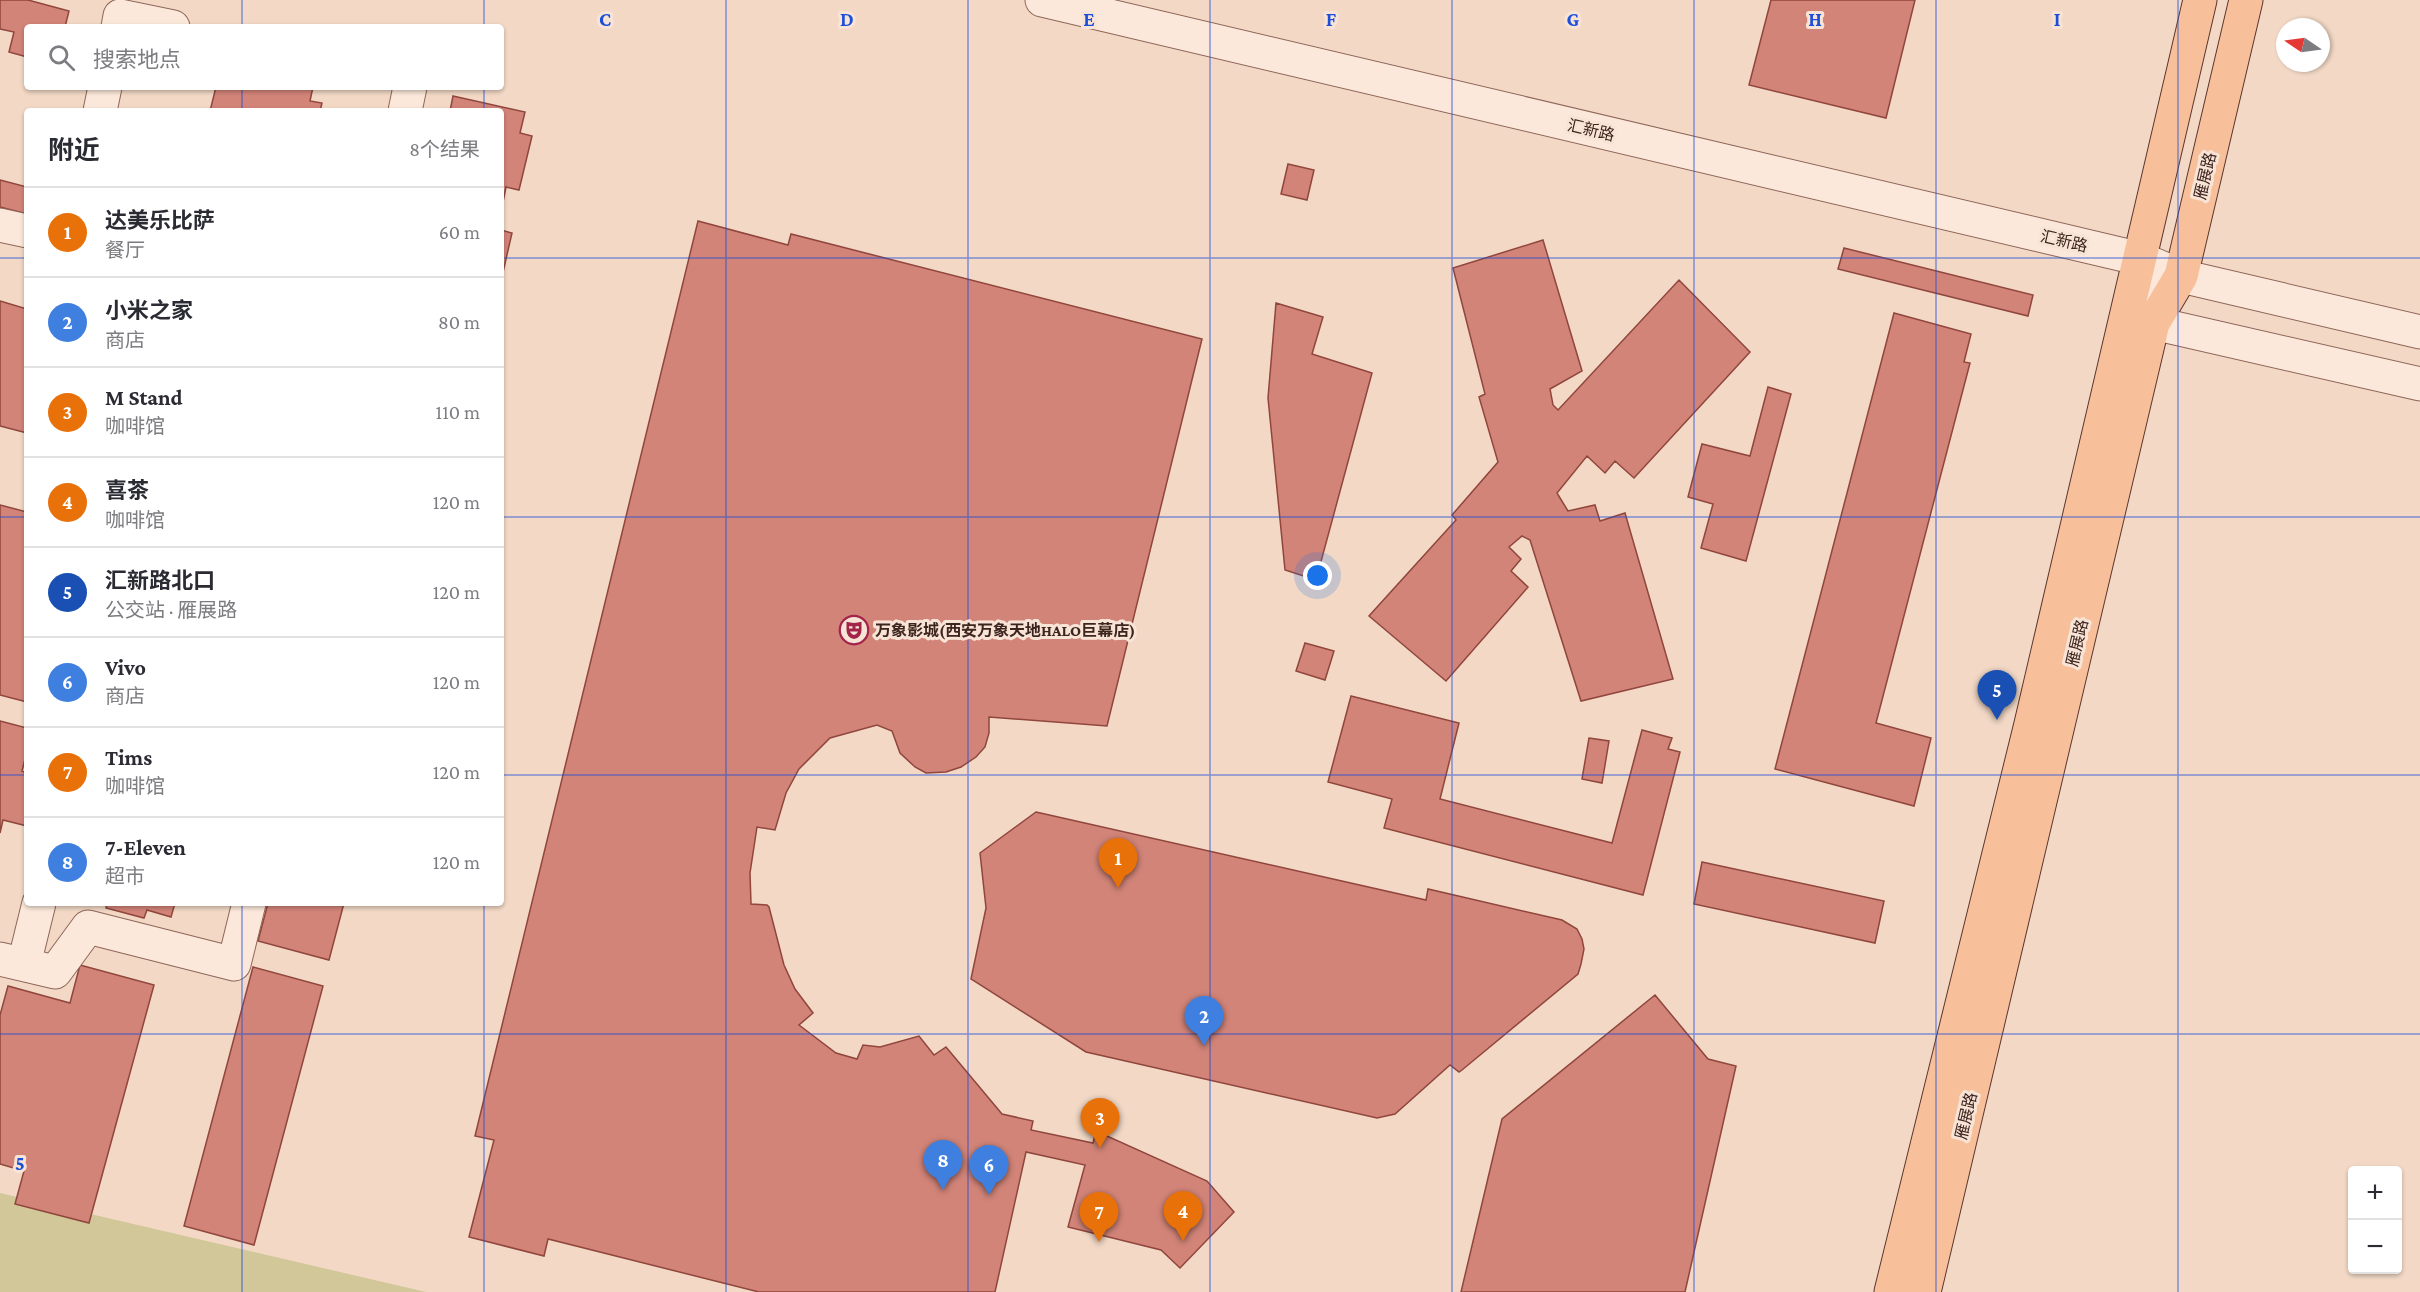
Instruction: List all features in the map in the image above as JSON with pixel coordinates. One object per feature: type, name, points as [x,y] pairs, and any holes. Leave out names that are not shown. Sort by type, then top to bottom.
[{"type":"main road","name":"雁展路","points":[[1892,1292],[2031,724],[2200,0]]},
{"type":"main road","name":"雁展路","points":[[1924,1292],[2153,323],[2181,276],[2247,0]]},
{"type":"street","name":"汇新路","points":[[1042,0],[2140,259],[2181,276],[2420,332]]},
{"type":"street","points":[[119,24],[120,16],[159,24]]},
{"type":"street","points":[[101,108],[104,90]]},
{"type":"street","points":[[406,108],[409,90]]},
{"type":"street","points":[[0,225],[24,230]]},
{"type":"street","points":[[2140,259],[2153,323],[2420,384]]},
{"type":"street","points":[[38,906],[12,962],[55,972],[88,927],[234,964],[248,906]]},
{"type":"shaded area","points":[[0,1193],[426,1292],[0,1292]]},
{"type":"building","points":[[0,0],[28,0],[69,11],[66,24],[24,24],[24,56],[9,52],[14,32],[0,29]]},
{"type":"building","points":[[1771,0],[1915,0],[1886,118],[1749,85]]},
{"type":"building","points":[[215,90],[312,90],[310,101],[322,103],[321,108],[211,108]]},
{"type":"building","points":[[453,96],[525,112],[520,133],[532,136],[519,190],[506,187],[504,197],[504,108],[451,108]]},
{"type":"building","points":[[1288,164],[1314,170],[1307,200],[1281,194]]},
{"type":"building","points":[[0,180],[24,186],[24,213],[0,207]]},
{"type":"building","points":[[698,221],[788,245],[791,234],[1202,339],[1107,726],[989,717],[989,733],[985,747],[976,757],[961,767],[946,772],[926,773],[915,767],[900,753],[892,731],[877,725],[830,738],[799,769],[786,793],[775,830],[757,827],[750,873],[751,904],[769,907],[784,965],[795,989],[813,1013],[799,1025],[836,1053],[857,1059],[863,1045],[880,1047],[919,1036],[934,1055],[946,1047],[1002,1114],[1033,1121],[1031,1130],[1093,1143],[1096,1131],[1207,1181],[1234,1212],[1180,1268],[1161,1250],[1068,1227],[1085,1165],[1026,1152],[995,1292],[759,1292],[548,1239],[544,1256],[469,1237],[494,1140],[475,1136]]},
{"type":"building","points":[[504,231],[512,233],[504,268]]},
{"type":"building","points":[[1543,240],[1582,371],[1550,389],[1553,405],[1558,410],[1679,280],[1750,352],[1634,478],[1615,461],[1605,473],[1587,456],[1557,493],[1568,511],[1595,505],[1600,521],[1625,513],[1673,679],[1581,701],[1530,540],[1522,536],[1509,547],[1521,559],[1511,571],[1528,587],[1446,681],[1369,616],[1456,520],[1452,515],[1498,462],[1479,397],[1485,394],[1453,268]]},
{"type":"building","points":[[1844,248],[2033,295],[2028,316],[1838,269]]},
{"type":"building","points":[[0,301],[24,308],[24,432],[0,426]]},
{"type":"building","points":[[1276,303],[1323,317],[1312,354],[1372,373],[1316,580],[1285,570],[1268,398]]},
{"type":"building","points":[[1894,313],[1971,334],[1964,362],[1970,363],[1876,723],[1931,738],[1914,806],[1775,769]]},
{"type":"building","points":[[1768,387],[1791,394],[1746,561],[1701,548],[1713,504],[1688,497],[1702,444],[1750,456]]},
{"type":"building","points":[[0,505],[24,511],[24,701],[0,695]]},
{"type":"building","points":[[1305,643],[1334,651],[1325,680],[1296,671]]},
{"type":"building","points":[[1351,696],[1459,723],[1440,799],[1612,843],[1642,730],[1672,738],[1668,749],[1680,752],[1643,895],[1384,828],[1392,799],[1328,782]]},
{"type":"building","points":[[0,721],[24,727],[22,771],[24,772],[24,825],[3,820],[0,833]]},
{"type":"building","points":[[1589,738],[1609,741],[1602,783],[1582,779]]},
{"type":"building","points":[[1036,812],[1426,900],[1428,889],[1562,920],[1577,929],[1582,939],[1584,949],[1581,964],[1578,974],[1462,1070],[1459,1072],[1450,1065],[1395,1114],[1377,1118],[1086,1052],[971,979],[986,908],[980,853]]},
{"type":"building","points":[[1702,862],[1884,901],[1875,943],[1694,904]]},
{"type":"building","points":[[106,906],[174,906],[171,917],[147,910],[144,918],[106,908]]},
{"type":"building","points":[[267,906],[343,906],[329,960],[258,941]]},
{"type":"building","points":[[80,965],[154,985],[89,1223],[15,1204],[24,1171],[0,1164],[0,1015],[8,986],[70,1003]]},
{"type":"building","points":[[253,967],[323,986],[254,1245],[184,1226]]},
{"type":"building","points":[[1655,995],[1708,1059],[1736,1066],[1685,1292],[1461,1292],[1502,1119]]},
{"type":"place","name":"万象影城(西安万象天地HALO巨幕店)","points":[[854,630]]},
{"type":"place","name":"汇新路北口","points":[[1997,720]]},
{"type":"place","name":"达美乐比萨","points":[[1118,888]]},
{"type":"place","name":"小米之家","points":[[1204,1046]]},
{"type":"place","name":"M Stand","points":[[1100,1148]]},
{"type":"place","name":"7-Eleven","points":[[943,1190]]},
{"type":"place","name":"Vivo","points":[[989,1195]]},
{"type":"place","name":"喜茶","points":[[1183,1241]]},
{"type":"place","name":"Tims","points":[[1099,1242]]}]
